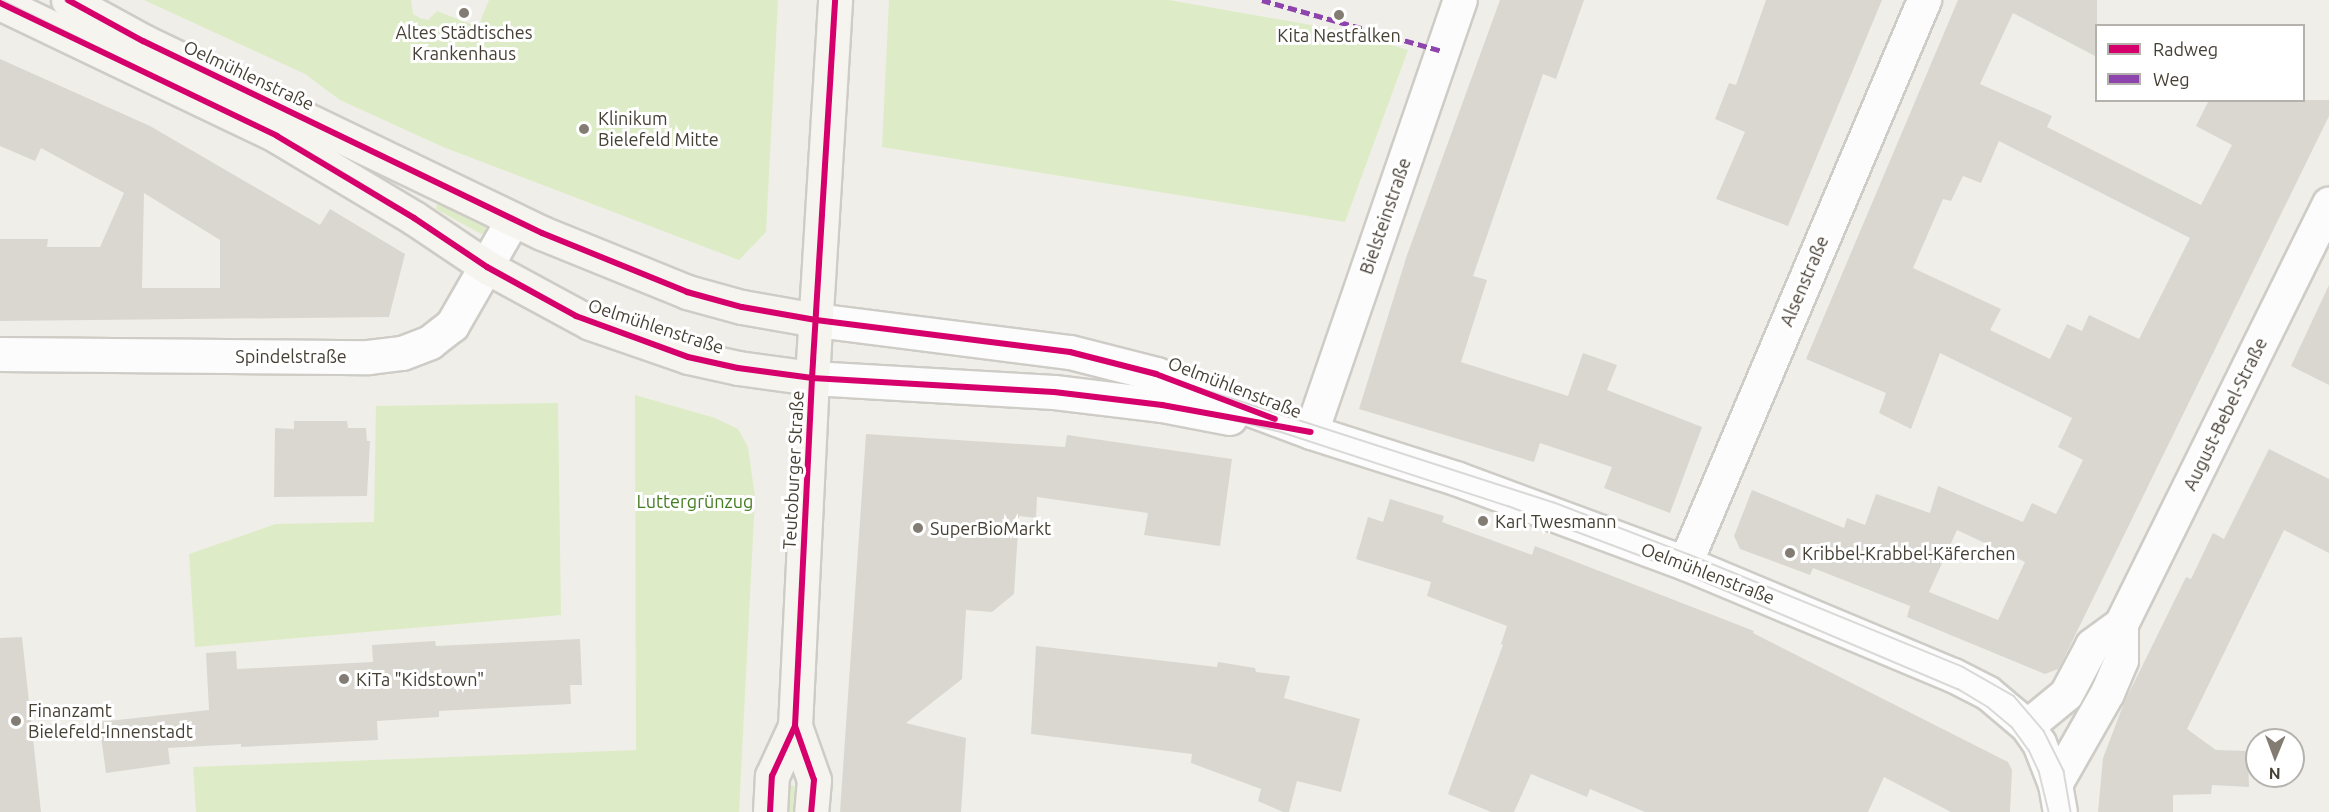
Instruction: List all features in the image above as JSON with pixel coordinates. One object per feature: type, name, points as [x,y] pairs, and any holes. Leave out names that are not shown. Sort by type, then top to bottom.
[{"type":"street","name":"Oelmühlenstraße","points":[[68,0],[143,41],[513,219],[687,292],[742,307],[816,320],[1070,352],[1155,374],[1311,432],[1458,479],[1685,563],[1953,675],[1988,693],[2027,726],[2039,743],[2058,798]]},
{"type":"street","name":"Teutoburger Straße","points":[[770,812],[772,776],[795,726],[812,378],[835,0]]},
{"type":"street","name":"Bielsteinstraße","points":[[1311,432],[1460,0]]},
{"type":"street","name":"Alsenstraße","points":[[1685,563],[1924,0]]},
{"type":"street","name":"Oelmühlenstraße","points":[[0,3],[277,136],[414,218],[487,267],[590,323],[688,357],[772,374],[1054,392],[1162,405],[1311,432]]},
{"type":"street","name":"August-Bebel-Straße","points":[[2058,798],[2121,660],[2121,624],[2329,204]]},
{"type":"street","name":"Spindelstraße","points":[[0,354],[368,357],[402,353],[430,342],[452,325],[513,219]]},
{"type":"street","name":"August-Bebel-Straße","points":[[2027,726],[2066,694],[2092,645],[2121,624]]},
{"type":"street","name":"Teutoburger Straße","points":[[795,726],[814,780],[812,812]]},
{"type":"green space","name":"Klinikum Bielefeld Mitte","points":[[144,0],[411,0],[413,14],[420,18],[428,20],[437,11],[478,27],[489,0],[778,0],[766,232],[739,260],[443,147],[340,100],[305,74]]},
{"type":"green space","points":[[889,0],[1169,0],[1345,31],[1408,50],[1345,222],[882,147]]},
{"type":"green space","points":[[439,198],[484,222],[486,232],[481,234],[436,209]]},
{"type":"green space","name":"Luttergrünzug","points":[[635,395],[715,418],[738,429],[748,447],[755,497],[739,812],[196,812],[193,767],[636,750]]},
{"type":"green space","points":[[558,403],[561,615],[195,647],[189,554],[276,524],[374,522],[376,406]]},
{"type":"green space","points":[[792,785],[799,790],[798,812],[783,812],[788,786]]},
{"type":"building","points":[[1500,0],[1584,0],[1556,79],[1543,74],[1473,276],[1487,280],[1461,362],[1568,396],[1583,353],[1617,365],[1607,390],[1702,427],[1670,513],[1604,488],[1612,467],[1540,443],[1534,462],[1359,409],[1407,255]]},
{"type":"building","points":[[1766,0],[1882,0],[1788,226],[1716,199],[1745,132],[1715,119],[1729,83],[1736,85]]},
{"type":"building","points":[[1958,0],[2097,0],[2095,56],[2013,13],[1980,84],[2052,116],[2047,127],[2201,205],[2232,145],[2196,126],[2208,102],[2329,100],[2329,116],[2058,669],[2045,674],[1907,617],[1910,606],[1813,568],[1810,575],[1740,549],[1734,536],[1752,490],[1844,528],[1847,518],[1865,525],[1876,494],[1930,513],[1938,486],[2023,522],[2032,503],[2056,514],[2083,460],[2058,447],[2072,418],[1940,353],[1911,429],[1879,413],[1886,393],[1806,359]],"holes":[[[1999,141],[2190,238],[2139,339],[2089,315],[2082,331],[2067,324],[2050,359],[1990,330],[2001,309],[1913,268],[1943,199],[1951,201],[1963,176],[1981,183]],[[1957,530],[2025,562],[1998,620],[1929,592]]]},
{"type":"building","points":[[0,59],[150,126],[320,225],[330,209],[405,254],[389,317],[0,321],[0,239],[48,239],[47,247],[100,247],[124,193],[41,148],[35,161],[0,146]],"holes":[[[144,193],[220,240],[220,288],[142,288]]]},
{"type":"building","points":[[2329,285],[2329,385],[2291,366]]},
{"type":"building","points":[[294,421],[347,421],[348,428],[366,428],[367,441],[370,441],[367,496],[274,497],[275,428],[294,429]]},
{"type":"building","points":[[866,434],[1065,447],[1067,435],[1232,459],[1220,546],[1144,535],[1148,513],[1037,497],[1036,518],[1019,516],[1014,594],[992,612],[966,610],[962,679],[906,723],[966,738],[961,812],[840,812]]},
{"type":"building","points":[[2269,449],[2329,479],[2329,553],[2284,530],[2187,729],[2216,750],[2245,751],[2245,787],[2212,785],[2211,794],[2173,795],[2173,812],[2098,812],[2103,758],[2124,703],[2186,577],[2191,579],[2213,533],[2224,539]]},
{"type":"building","points":[[1390,499],[1444,516],[1442,522],[1532,555],[1535,546],[1754,631],[1753,633],[2008,762],[2012,770],[2010,812],[1951,812],[1884,777],[1868,812],[1645,812],[1590,789],[1587,797],[1531,774],[1514,812],[1491,812],[1448,794],[1503,645],[1501,644],[1507,626],[1427,596],[1431,582],[1356,559],[1368,517],[1383,522]]},
{"type":"building","name":"Finanzamt Bielefeld-Innenstadt","points":[[22,637],[41,812],[0,812],[0,638]]},
{"type":"building","points":[[580,639],[582,685],[570,685],[571,704],[439,711],[439,717],[377,721],[378,740],[168,748],[170,764],[106,773],[99,722],[209,710],[206,653],[236,651],[237,669],[373,662],[372,645],[435,641],[436,646]]},
{"type":"building","points":[[1036,646],[1217,667],[1218,662],[1255,668],[1256,672],[1290,676],[1284,698],[1360,719],[1341,792],[1297,781],[1289,812],[1283,812],[1258,801],[1261,789],[1191,763],[1192,754],[1031,734]]},
{"type":"tram line","points":[[2,0],[299,146],[371,189],[487,266],[577,316],[689,356],[738,367],[812,378],[1054,391],[1162,405],[1229,419],[1281,432],[1508,506],[1670,567],[1958,689],[1988,707],[2012,727],[2029,750],[2039,771],[2049,812]]},
{"type":"tram line","points":[[66,0],[143,42],[542,233],[687,292],[742,308],[816,321],[1069,352],[1156,374],[1553,502],[1688,554],[1963,667],[2014,696],[2044,731],[2064,771],[2071,812]]},
{"type":"marked path","points":[[1262,0],[1442,51]]},
{"type":"cycle path","points":[[68,0],[143,41],[542,233],[687,292],[742,307],[816,320],[1070,352],[1156,374],[1275,419]]},
{"type":"cycle path","points":[[770,812],[772,776],[795,726],[812,378],[835,0]]},
{"type":"cycle path","points":[[0,3],[277,136],[414,218],[487,267],[576,316],[688,357],[738,368],[812,378],[1054,392],[1162,405],[1311,432]]},
{"type":"cycle path","points":[[795,726],[814,780],[811,812]]},
{"type":"place","name":"Altes Städtisches Krankenhaus","points":[[464,13]]},
{"type":"place","name":"Kita Nestfalken","points":[[1339,15]]},
{"type":"place","name":"Klinikum Bielefeld Mitte","points":[[584,129]]},
{"type":"place","name":"Karl Twesmann","points":[[1483,521]]},
{"type":"place","name":"SuperBioMarkt","points":[[918,528]]},
{"type":"place","name":"Kribbel-Krabbel-Käferchen","points":[[1790,553]]},
{"type":"place","name":"KiTa \"Kidstown\"","points":[[344,679]]},
{"type":"place","name":"Finanzamt Bielefeld-Innenstadt","points":[[16,721]]}]
